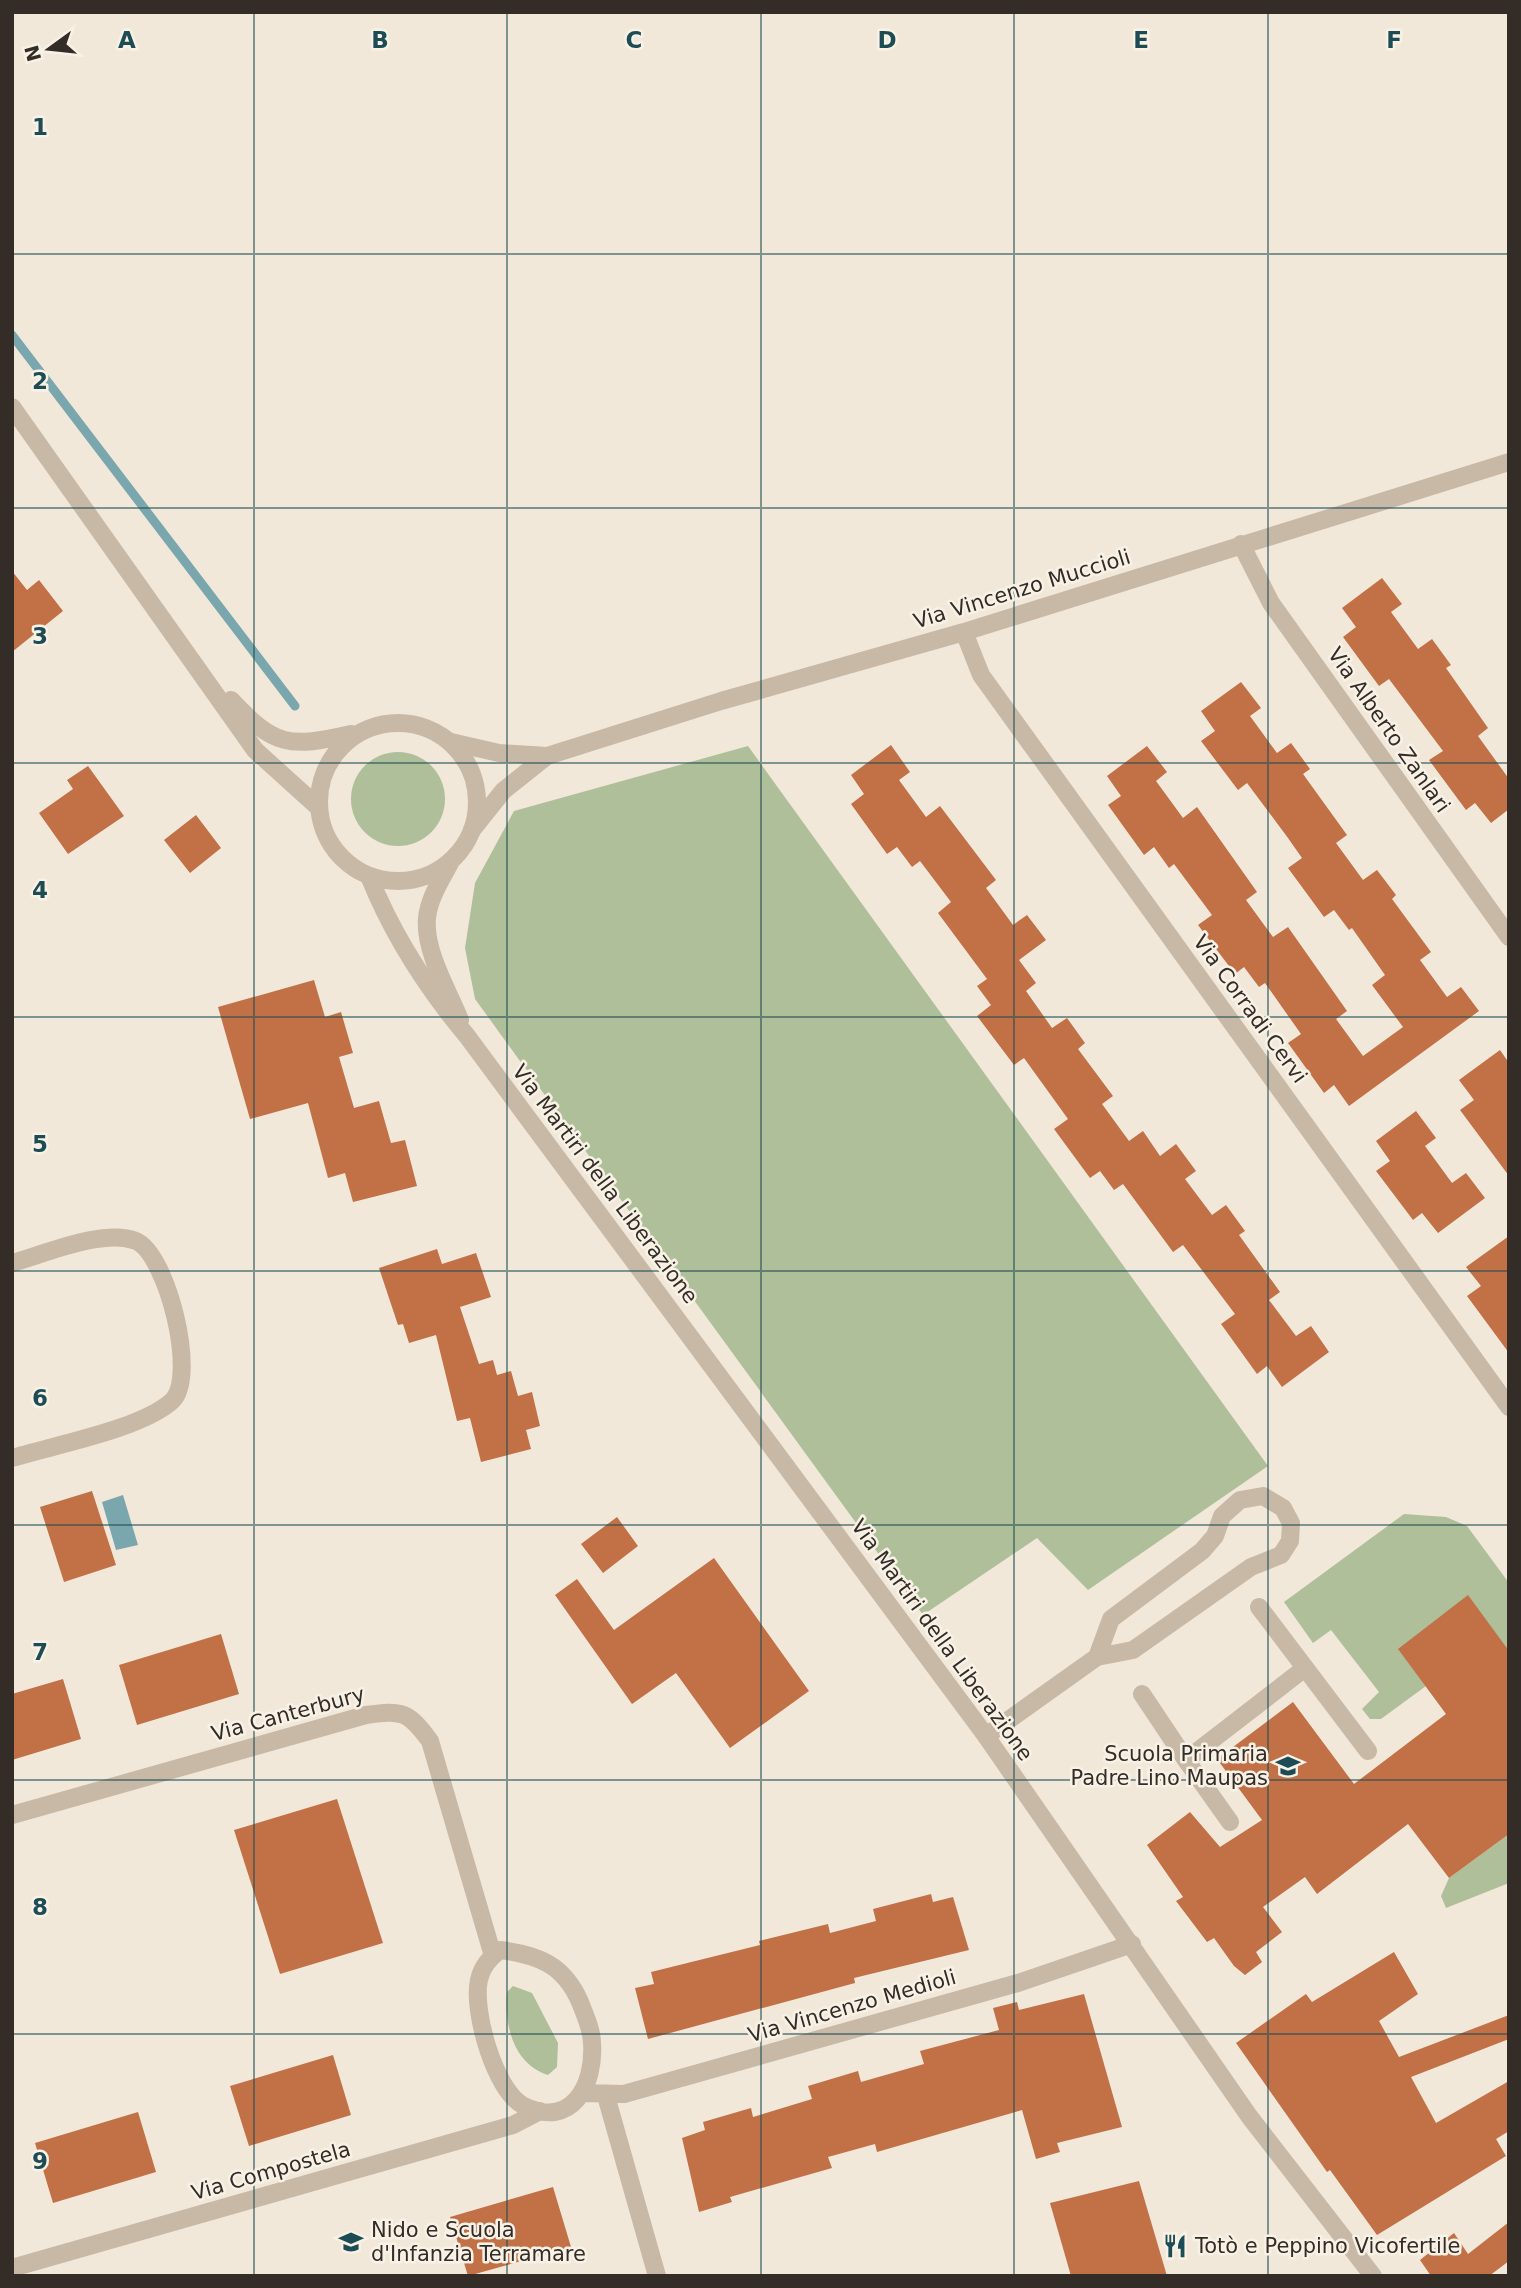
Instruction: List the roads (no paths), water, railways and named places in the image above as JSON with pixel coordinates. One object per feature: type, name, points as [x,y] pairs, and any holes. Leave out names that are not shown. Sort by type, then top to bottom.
[{"type":"street","name":"Via Martiri della Liberazione","points":[[12,407],[256,750],[318,807]]},
{"type":"street","name":"Via Vincenzo Muccioli","points":[[547,756],[721,701],[964,632],[1509,462]]},
{"type":"street","name":"Via Alberto Zanlari","points":[[1241,544],[1271,603],[1509,937]]},
{"type":"street","name":"Via Corradi Cervi","points":[[964,632],[981,675],[1509,1407]]},
{"type":"street","name":"Via Martiri della Liberazione","points":[[188,654],[256,727],[276,739],[298,743],[358,732],[381,723],[406,722],[430,729],[451,742],[466,761],[475,783],[477,807],[472,830],[450,863],[432,898],[427,918],[429,940],[467,1036]]},
{"type":"street","name":"Via Martiri della Liberazione","points":[[358,732],[340,746],[327,764],[320,785],[318,807],[323,829],[333,849],[349,865],[369,876],[390,881],[411,881],[432,874],[450,863]]},
{"type":"street","points":[[451,742],[499,753],[547,756]]},
{"type":"street","points":[[472,830],[503,791],[547,756]]},
{"type":"street","name":"Via Martiri della Liberazione","points":[[369,876],[386,920],[434,997],[467,1036],[986,1736],[1249,2116],[1373,2276]]},
{"type":"street","points":[[12,1263],[108,1236],[137,1241],[157,1261],[184,1364],[175,1399],[152,1417],[12,1458]]},
{"type":"street","points":[[986,1736],[1097,1657],[1133,1650],[1251,1567],[1281,1555],[1290,1541],[1291,1523],[1283,1508],[1263,1496],[1240,1500],[1222,1516],[1215,1536],[1202,1551],[1111,1619],[1097,1657]]},
{"type":"street","points":[[1259,1606],[1368,1751]]},
{"type":"street","points":[[1186,1759],[1306,1668]]},
{"type":"street","points":[[1142,1694],[1230,1822]]},
{"type":"street","name":"Via Canterbury","points":[[12,1815],[366,1715],[396,1711],[417,1722],[430,1741],[493,1956]]},
{"type":"street","name":"Via Vincenzo Medioli","points":[[582,2093],[624,2094],[1018,1983],[1132,1944]]},
{"type":"street","points":[[500,1950],[533,1956],[552,1966],[571,1983],[593,2042],[590,2079],[582,2093],[578,2101],[560,2111],[540,2111],[522,2105],[499,2079],[484,2036],[479,1980],[487,1961],[500,1950]]},
{"type":"street","points":[[606,2095],[657,2276]]},
{"type":"street","name":"Via Compostela","points":[[12,2268],[513,2125],[540,2111]]},
{"type":"water","points":[[123,1495],[138,1545],[116,1550],[102,1502]]},
{"type":"waterway","points":[[12,335],[295,706]]},
{"type":"place","name":"Scuola Primaria Padre Lino Maupas","points":[[1288,1766]]},
{"type":"place","name":"Nido e Scuola d'Infanzia Terramare","points":[[351,2242]]},
{"type":"place","name":"Totò e Peppino Vicofertile","points":[[1175,2246]]}]
